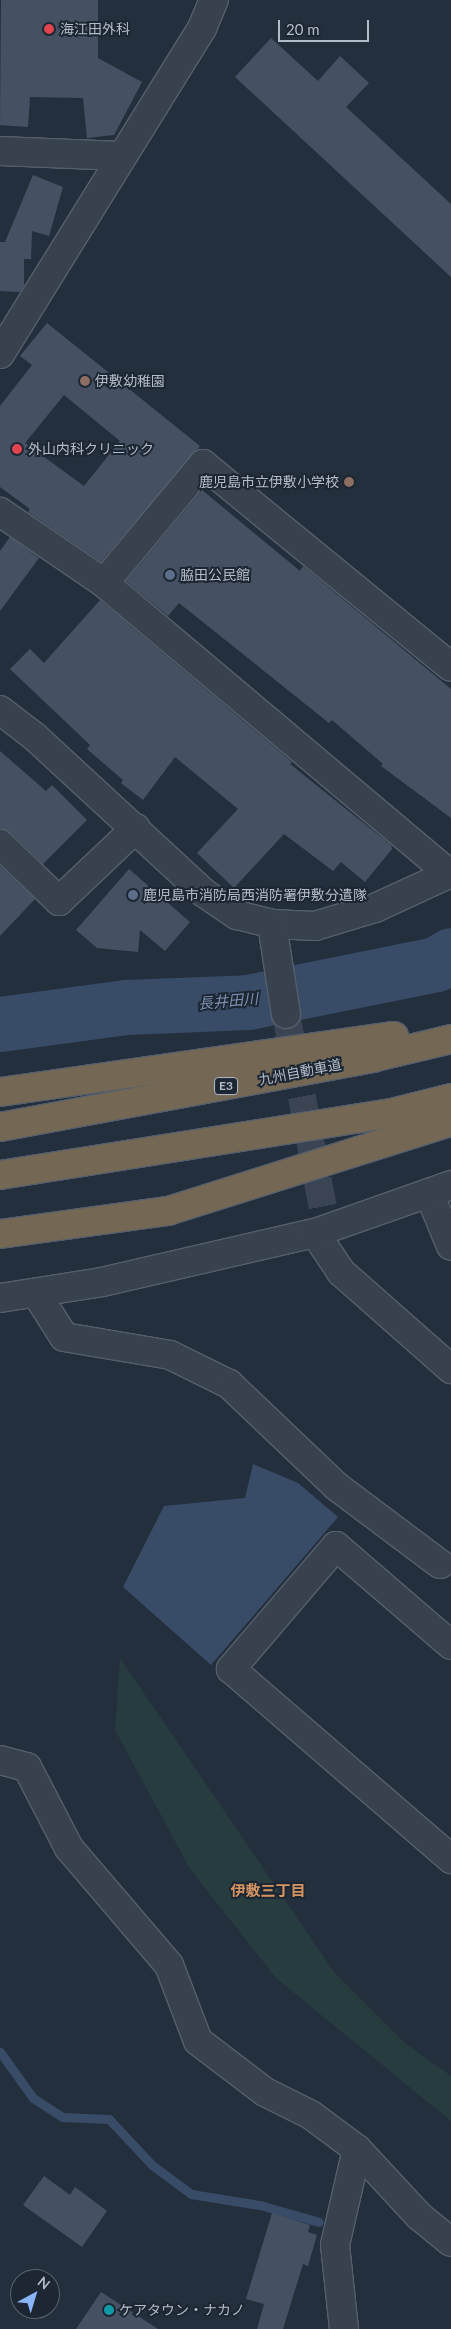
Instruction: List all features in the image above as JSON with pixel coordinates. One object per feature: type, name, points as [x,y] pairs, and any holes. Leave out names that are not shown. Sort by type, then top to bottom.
[{"type":"highway","points":[[0,1092],[451,1028]]},
{"type":"highway","name":"九州自動車道","points":[[0,1127],[338,1065],[451,1040]]},
{"type":"highway","points":[[0,1175],[391,1113],[451,1098]]},
{"type":"highway","points":[[0,1234],[168,1211],[451,1122]]},
{"type":"street","points":[[3,343],[202,28],[214,0]]},
{"type":"street","points":[[0,151],[121,156]]},
{"type":"street","points":[[104,583],[203,464],[451,667]]},
{"type":"street","points":[[0,512],[104,583],[450,873],[375,908],[315,926],[272,924],[237,915],[204,893],[136,828],[0,710]]},
{"type":"street","points":[[0,844],[59,901],[136,828]]},
{"type":"street","points":[[272,924],[285,1011]]},
{"type":"street","points":[[0,1298],[102,1282],[315,1234],[440,1189],[451,1246]]},
{"type":"street","points":[[315,1234],[341,1272],[451,1369]]},
{"type":"street","points":[[36,1293],[64,1337],[170,1354],[229,1384],[336,1486],[440,1564]]},
{"type":"street","points":[[451,1645],[336,1546],[231,1668],[451,1859]]},
{"type":"street","points":[[0,1760],[27,1767],[69,1848],[169,1965],[198,2041],[265,2092],[311,2115],[357,2149],[419,2216],[451,2242]]},
{"type":"street","points":[[344,2329],[335,2245],[357,2149]]},
{"type":"green space","points":[[120,1658],[334,1972],[406,2044],[451,2076],[451,2121],[276,1978],[190,1869],[115,1730]]},
{"type":"water","points":[[253,1464],[298,1483],[338,1517],[211,1665],[123,1587],[164,1506],[245,1498]]},
{"type":"building","points":[[1,0],[98,0],[98,58],[142,82],[114,135],[87,138],[83,98],[30,97],[28,127],[0,125]]},
{"type":"building","points":[[271,38],[318,81],[340,56],[369,83],[346,107],[451,204],[451,277],[235,77]]},
{"type":"building","points":[[33,175],[63,187],[49,236],[32,231],[31,259],[24,259],[24,286],[20,292],[0,291],[0,242],[5,242]]},
{"type":"building","points":[[47,323],[200,446],[101,562],[28,512],[30,509],[0,487],[0,406],[32,365],[20,356]],"holes":[[[64,395],[120,441],[84,486],[25,443]]]},
{"type":"building","points":[[202,490],[300,571],[303,566],[451,689],[451,818],[381,766],[383,764],[332,720],[329,723],[179,603],[168,616],[126,581]]},
{"type":"building","points":[[10,537],[39,558],[0,611],[0,551]]},
{"type":"building","points":[[100,600],[292,762],[290,764],[391,845],[392,849],[365,882],[341,862],[333,871],[284,834],[234,888],[197,853],[238,809],[175,757],[143,800],[121,783],[123,780],[87,749],[90,745],[10,669],[30,649],[44,663]]},
{"type":"building","points":[[0,751],[46,791],[52,785],[87,820],[43,864],[11,833],[0,829]]},
{"type":"building","points":[[0,866],[35,899],[0,936]]},
{"type":"building","name":"鹿児島市消防局西消防署伊敷分遣隊","points":[[129,869],[190,922],[165,951],[140,930],[138,952],[97,948],[76,930]]},
{"type":"building","points":[[44,2176],[70,2195],[75,2187],[107,2211],[82,2247],[23,2205]]},
{"type":"building","points":[[272,2213],[310,2225],[308,2232],[317,2235],[308,2266],[303,2264],[283,2329],[257,2329],[264,2304],[246,2299]]},
{"type":"building","name":"ケアタウン・ナカノ","points":[[101,2292],[158,2329],[76,2329]]},
{"type":"waterway","name":"長井田川","points":[[0,1024],[126,1007],[248,1002],[436,964],[451,955]]},
{"type":"waterway","points":[[0,2052],[33,2098],[62,2117],[109,2119],[152,2165],[191,2194],[260,2205],[319,2222]]},
{"type":"tunnel","points":[[286,1014],[327,1229]]},
{"type":"place","name":"海江田外科","points":[[49,29]]},
{"type":"place","name":"伊敷幼稚園","points":[[85,381]]},
{"type":"place","name":"外山内科クリニック","points":[[17,449]]},
{"type":"place","name":"鹿児島市立伊敷小学校","points":[[349,482]]},
{"type":"place","name":"脇田公民館","points":[[170,575]]},
{"type":"place","name":"鹿児島市消防局西消防署伊敷分遣隊","points":[[133,895]]},
{"type":"place","name":"ケアタウン・ナカノ","points":[[109,2310]]},
{"type":"district","name":"伊敷三丁目","points":[[268,1891]]}]
